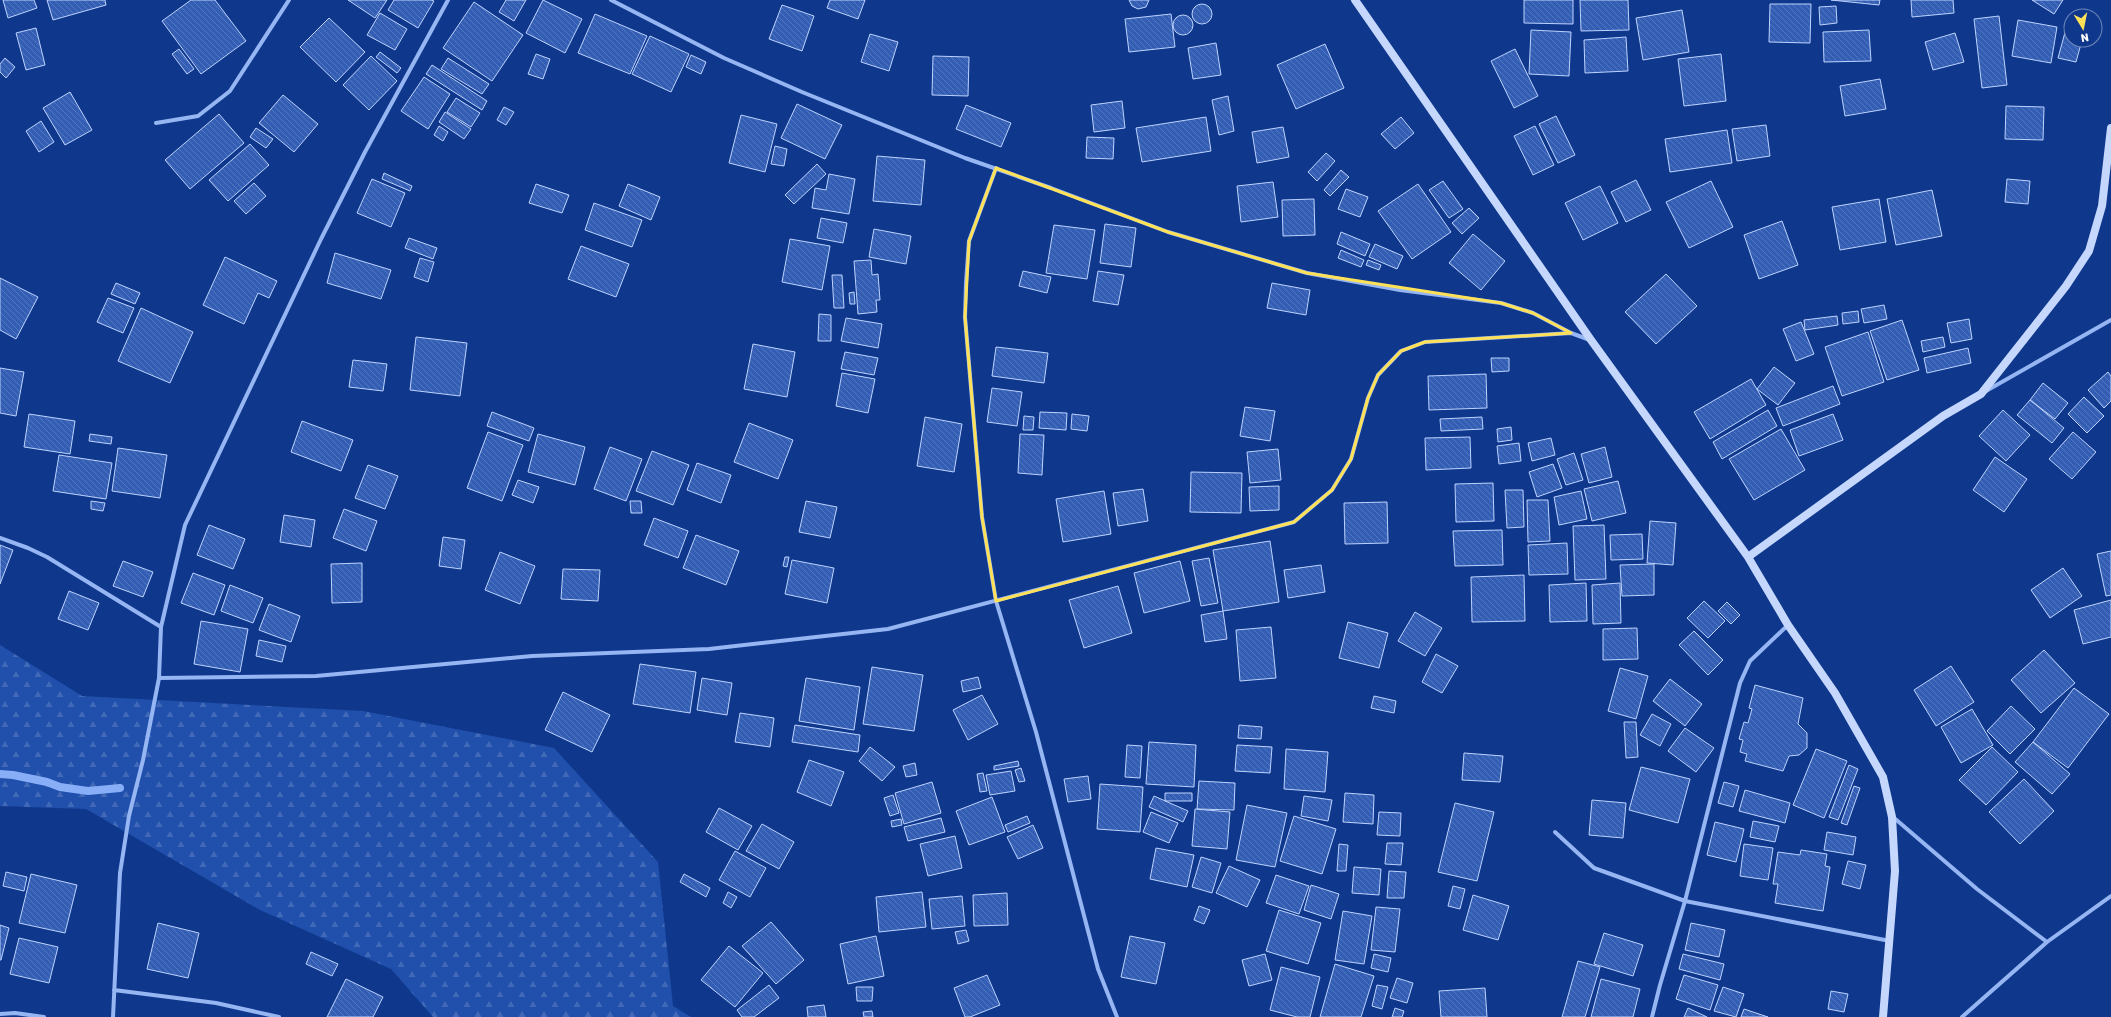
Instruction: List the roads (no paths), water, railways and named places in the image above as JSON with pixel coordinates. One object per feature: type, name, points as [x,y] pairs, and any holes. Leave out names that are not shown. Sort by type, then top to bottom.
[{"type":"street","points":[[156,123],[198,116],[230,91],[289,0]]},
{"type":"street","points":[[113,1017],[120,873],[129,816],[143,760],[158,678],[161,627],[185,525],[321,239],[365,152],[448,0]]},
{"type":"street","points":[[611,0],[724,58],[802,92],[965,158],[996,168],[1168,232],[1307,273],[1400,290],[1501,303],[1533,313],[1571,333],[1591,340]]},
{"type":"street","points":[[1355,0],[1591,340],[1748,557],[1788,625],[1835,693],[1883,777],[1892,817],[1895,871],[1883,1017]]},
{"type":"street","points":[[1981,394],[2066,286],[2088,251],[2102,206],[2111,128]]},
{"type":"street","points":[[996,168],[969,241],[965,317],[982,517],[996,601],[1036,732],[1096,962],[1117,1017]]},
{"type":"street","points":[[1748,557],[1943,416],[2111,320]]},
{"type":"street","points":[[158,678],[316,676],[532,656],[709,649],[888,629],[1294,522],[1332,490],[1344,471],[1351,459],[1368,398],[1378,375],[1401,351],[1425,342],[1571,333]]},
{"type":"street","points":[[0,538],[28,548],[47,558],[161,627]]},
{"type":"street","points":[[1652,1017],[1660,984],[1686,901],[1740,683],[1750,661],[1788,625]]},
{"type":"street","points":[[1892,817],[1977,889],[2047,942]]},
{"type":"street","points":[[1555,832],[1594,868],[1686,901],[1890,942]]},
{"type":"street","points":[[1962,1017],[2047,942],[2111,896]]},
{"type":"street","points":[[114,990],[216,1003],[279,1017]]},
{"type":"street","points":[[0,1014],[44,1017]]},
{"type":"waterway","points":[[0,774],[13,775],[47,782],[60,787],[88,791],[120,788]]}]
